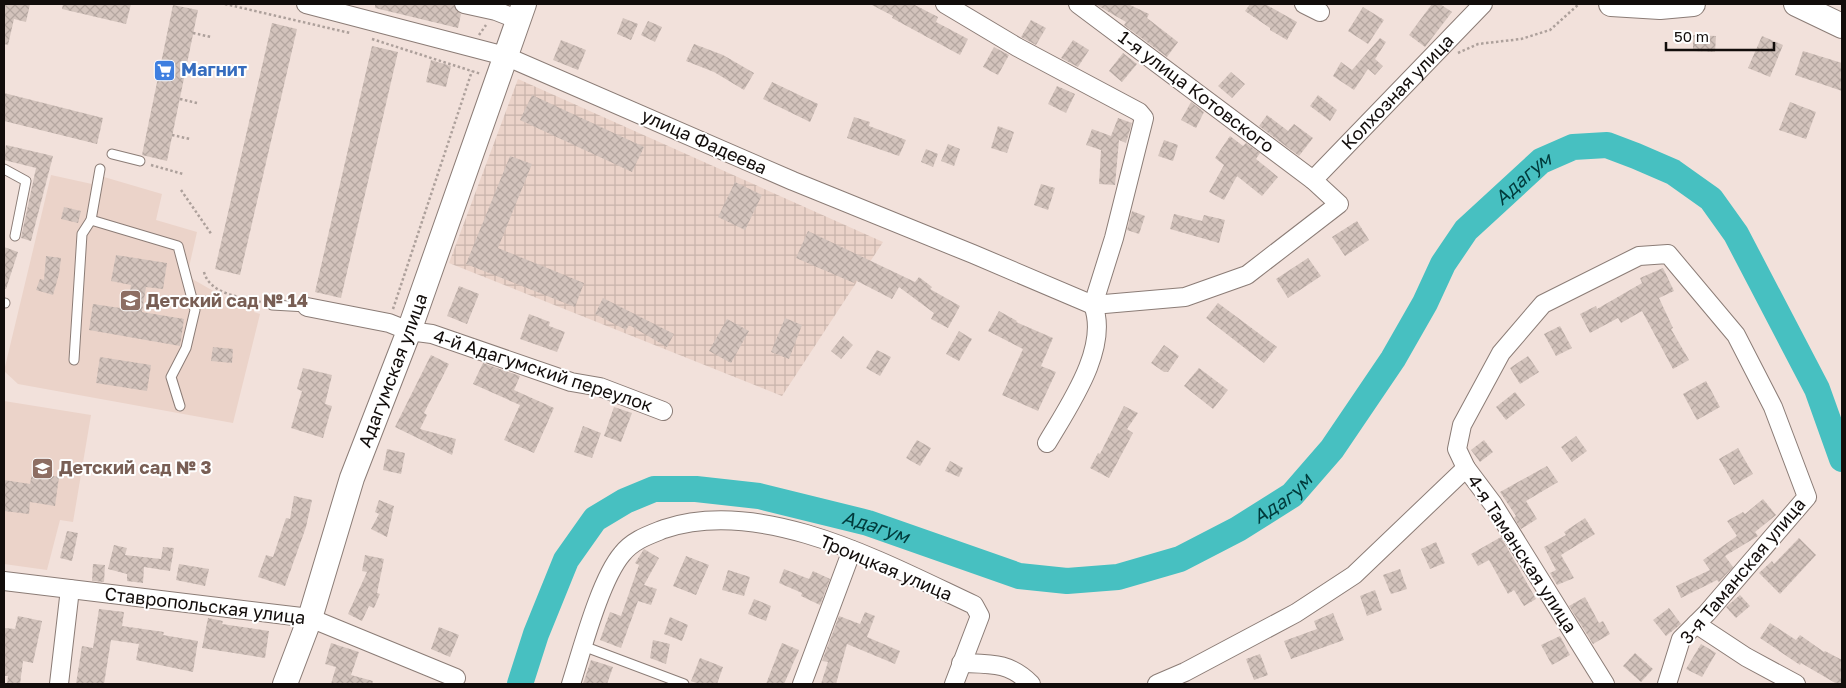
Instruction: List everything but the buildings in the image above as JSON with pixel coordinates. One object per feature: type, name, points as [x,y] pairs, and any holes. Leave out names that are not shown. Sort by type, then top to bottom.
[{"type":"main road","points":[[1611,4],[1660,7],[1693,4]]},
{"type":"main road","points":[[1796,4],[1842,26]]},
{"type":"main road","points":[[505,56],[521,12]]},
{"type":"main road","name":"Адагумская улица","points":[[285,684],[310,618],[399,327],[505,56]]},
{"type":"street","name":"улица Фадеева","points":[[306,4],[505,56],[793,181],[1094,306],[1185,297],[1247,275],[1339,204],[1314,180]]},
{"type":"street","points":[[464,4],[496,11],[521,12]]},
{"type":"street","points":[[946,4],[1017,47],[1139,112],[1144,118],[1114,238],[1094,306],[1098,316],[1099,331],[1083,379],[1047,444]]},
{"type":"street","name":"1-я улица Котовского","points":[[1078,4],[1314,180]]},
{"type":"street","name":"Колхозная улица","points":[[1314,180],[1483,4]]},
{"type":"street","name":"3-я Таманская улица","points":[[1466,468],[1457,449],[1462,425],[1501,353],[1543,304],[1639,256],[1668,254],[1736,335],[1774,406],[1808,497],[1681,639],[1667,684]]},
{"type":"street","name":"4-й Адагумский переулок","points":[[307,306],[432,334],[571,382],[600,387],[663,411]]},
{"type":"street","name":"4-я Таманская улица","points":[[1157,684],[1185,672],[1296,613],[1354,575],[1466,468],[1493,504],[1604,684]]},
{"type":"street","name":"Троицкая улица","points":[[571,684],[607,579],[622,553],[642,537],[684,523],[732,521],[784,528],[852,550],[974,605],[980,616],[954,684]]},
{"type":"street","points":[[802,684],[852,550]]},
{"type":"street","name":"Ставропольская улица","points":[[4,581],[310,618],[456,678]]},
{"type":"street","points":[[58,684],[70,589]]},
{"type":"street","points":[[1696,624],[1746,657],[1796,684]]},
{"type":"street","points":[[961,663],[998,664],[1020,673],[1031,684]]},
{"type":"lane","points":[[112,154],[140,161]]},
{"type":"lane","points":[[4,169],[26,181],[15,236]]},
{"type":"lane","points":[[74,360],[82,234],[91,220],[100,169]]},
{"type":"lane","points":[[91,220],[178,246],[194,310],[186,348],[171,377],[180,406]]},
{"type":"lane","points":[[272,305],[307,306]]},
{"type":"lane","points":[[583,646],[684,684]]},
{"type":"path","points":[[225,4],[353,34]]},
{"type":"path","points":[[1452,57],[1478,44],[1521,39],[1550,30],[1579,4]]},
{"type":"path","points":[[193,34],[211,37]]},
{"type":"path","points":[[363,36],[484,75]]},
{"type":"path","points":[[186,70],[204,74]]},
{"type":"path","points":[[399,327],[472,70]]},
{"type":"path","points":[[180,99],[198,103]]},
{"type":"path","points":[[172,135],[190,139]]},
{"type":"path","points":[[140,161],[183,174]]},
{"type":"path","points":[[181,190],[212,235]]},
{"type":"path","points":[[204,272],[206,280],[217,290],[272,305]]},
{"type":"shaded area","points":[[518,79],[883,242],[782,396],[449,263]]},
{"type":"shaded area","name":"Детский сад № 14","points":[[51,175],[101,186],[104,177],[162,194],[156,220],[197,232],[187,276],[224,297],[255,305],[254,312],[260,314],[233,423],[18,384],[4,371]]},
{"type":"shaded area","name":"Детский сад № 3","points":[[4,401],[91,415],[73,522],[60,520],[47,570],[4,564]]},
{"type":"waterway","name":"Адагум","points":[[520,684],[536,634],[566,560],[595,519],[625,501],[654,489],[696,489],[759,496],[868,523],[1019,576],[1067,581],[1118,577],[1180,559],[1238,529],[1292,495],[1332,449],[1393,359],[1425,303],[1443,264],[1466,230],[1541,161],[1573,147],[1607,145],[1673,172],[1711,199],[1736,234],[1817,389],[1842,459]]},
{"type":"place","name":"Магнит","points":[[165,70]]},
{"type":"place","name":"Детский сад № 14","points":[[130,301]]},
{"type":"place","name":"Детский сад № 3","points":[[43,468]]}]
